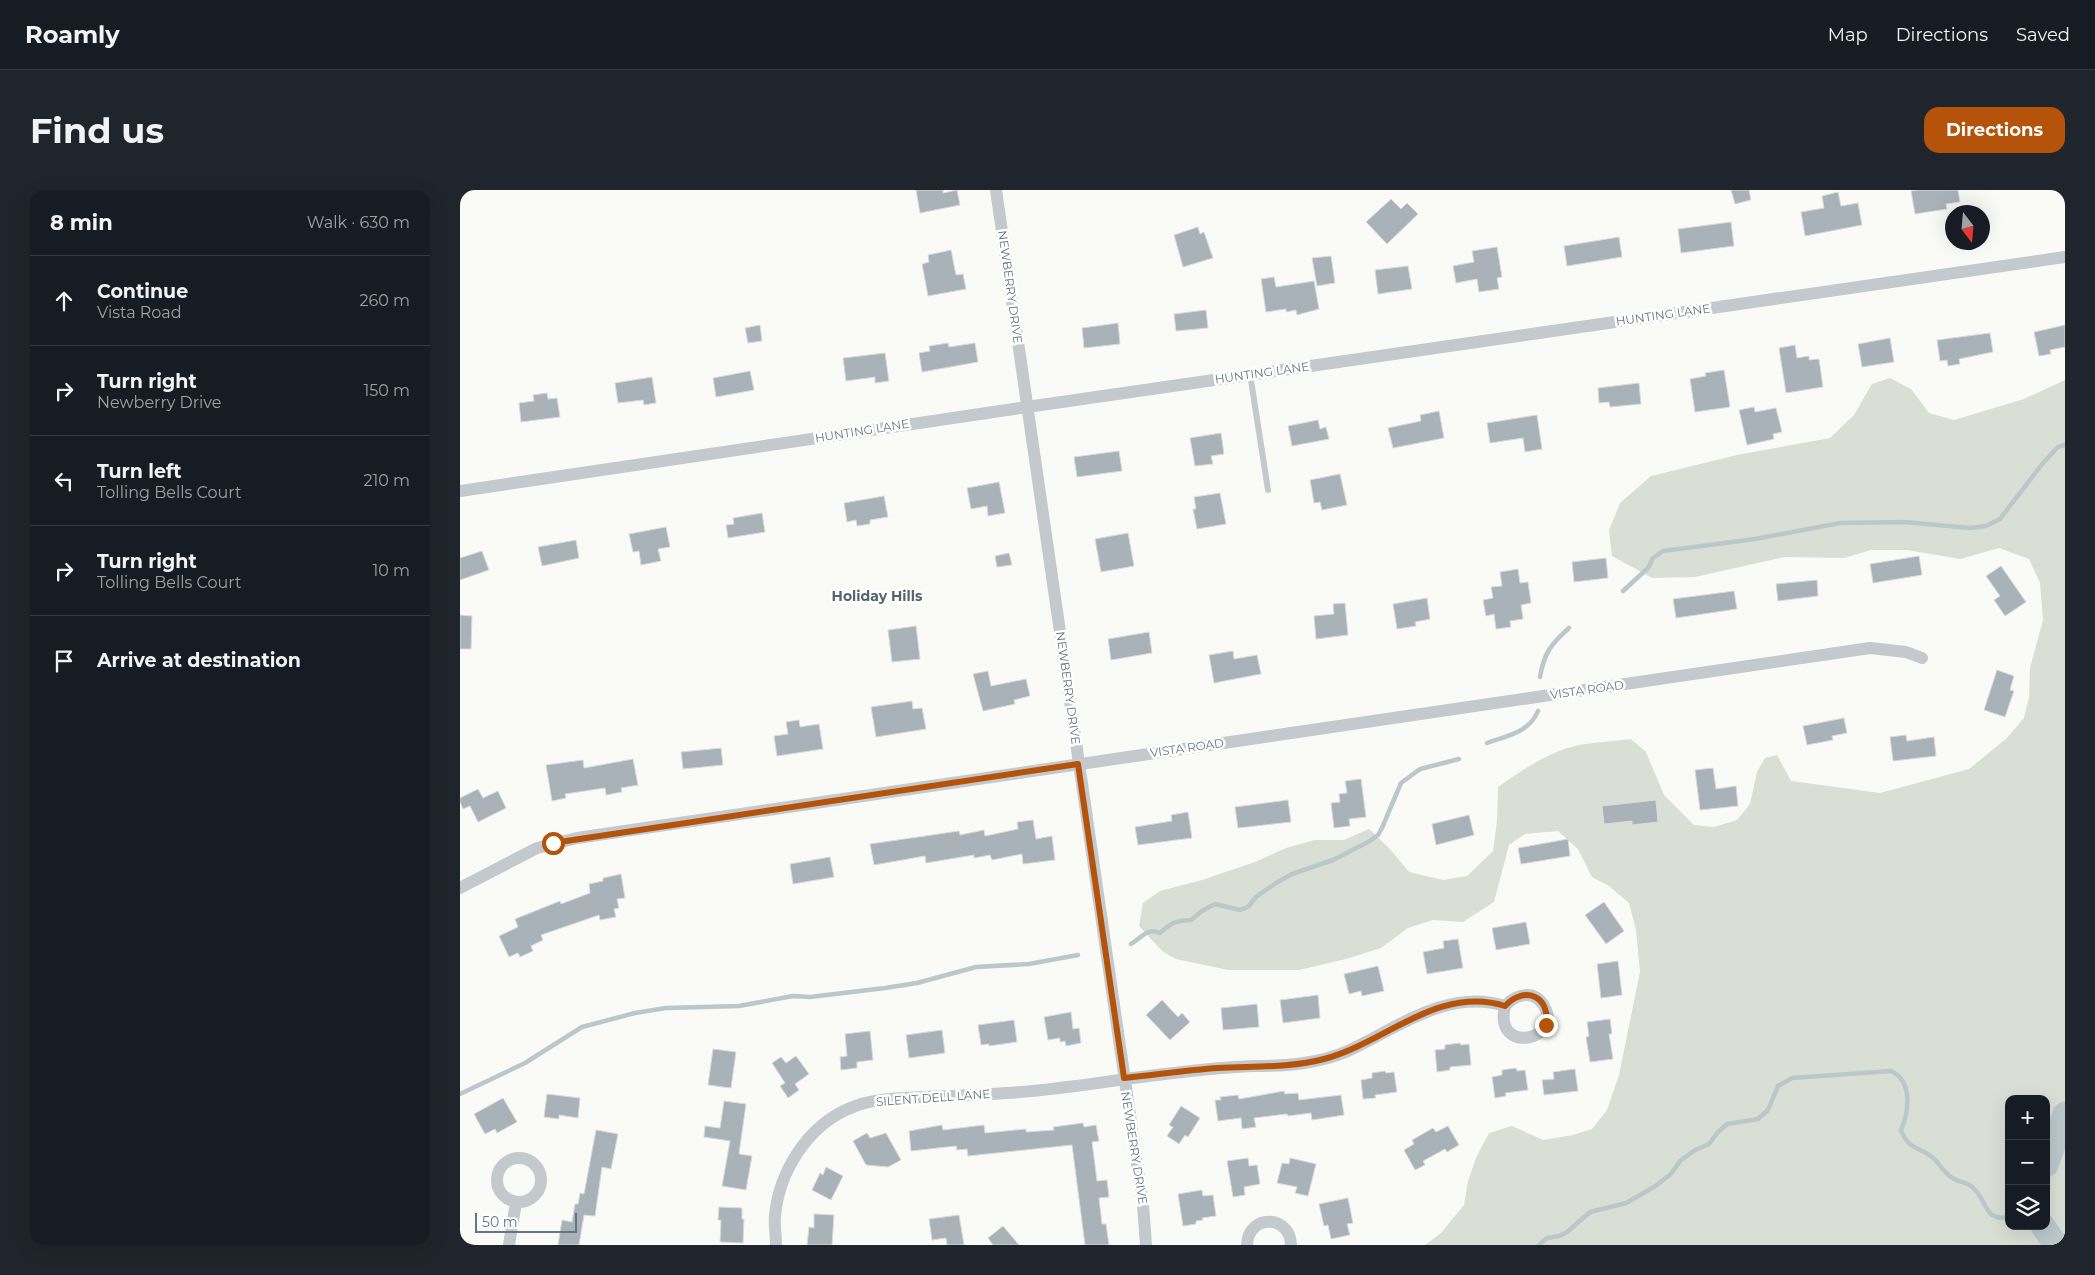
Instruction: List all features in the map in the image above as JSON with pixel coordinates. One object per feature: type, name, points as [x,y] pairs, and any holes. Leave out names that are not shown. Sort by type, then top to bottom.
[{"type":"street","name":"NEWBERRY DRIVE","points":[[996,190],[1078,764],[1144,1205],[1146,1245]]},
{"type":"street","name":"HUNTING LANE","points":[[460,492],[1250,374],[2065,256]]},
{"type":"street","name":"VISTA ROAD","points":[[460,888],[537,848],[577,838],[1870,648],[1906,652],[1922,658]]},
{"type":"street","name":"SILENT DELL LANE","points":[[776,1245],[775,1217],[778,1194],[786,1172],[799,1150],[814,1133],[830,1119],[848,1109],[888,1098],[1044,1090],[1124,1078],[1216,1068],[1302,1064],[1346,1052],[1436,1008],[1473,1001],[1490,1002],[1505,1006]]},
{"type":"street","points":[[509,1245],[516,1202]]},
{"type":"street","points":[[1247,1245],[1247,1238],[1252,1228],[1262,1222],[1268,1222],[1284,1227],[1290,1237],[1290,1245]]},
{"type":"lane","points":[[1250,374],[1268,490]]},
{"type":"shaded area","points":[[1890,378],[1911,389],[1929,413],[1954,420],[2024,399],[2065,380],[2065,1245],[1425,1245],[1441,1233],[1464,1205],[1468,1181],[1476,1158],[1489,1133],[1512,1126],[1543,1140],[1573,1135],[1592,1129],[1607,1110],[1619,1075],[1640,972],[1636,930],[1629,903],[1609,886],[1592,877],[1578,849],[1558,831],[1525,834],[1509,845],[1494,902],[1463,922],[1433,920],[1408,928],[1381,948],[1346,959],[1299,970],[1228,970],[1176,959],[1162,951],[1139,926],[1143,903],[1160,891],[1202,880],[1255,862],[1286,848],[1315,840],[1344,840],[1369,829],[1390,849],[1409,872],[1443,880],[1467,876],[1493,851],[1497,821],[1498,787],[1550,755],[1585,744],[1631,739],[1646,752],[1664,795],[1694,825],[1714,827],[1737,820],[1750,804],[1757,772],[1765,758],[1777,755],[1791,781],[1880,793],[1969,769],[2007,738],[2024,718],[2029,697],[2030,668],[2043,620],[2040,583],[2029,559],[1999,548],[1960,559],[1907,550],[1871,550],[1844,558],[1785,557],[1695,577],[1652,578],[1612,556],[1609,530],[1620,503],[1651,476],[1737,455],[1830,438],[1854,415],[1872,384]]},
{"type":"building","points":[[916,190],[943,190],[943,193],[957,190],[960,205],[920,213]]},
{"type":"building","points":[[1731,190],[1749,190],[1751,200],[1735,204]]},
{"type":"building","points":[[1958,190],[1960,202],[1946,204],[1945,209],[1915,214],[1911,191]]},
{"type":"building","points":[[1838,192],[1841,206],[1858,203],[1862,225],[1805,236],[1801,212],[1824,208],[1822,196]]},
{"type":"building","points":[[1391,199],[1401,209],[1407,203],[1418,214],[1387,244],[1366,222]]},
{"type":"building","points":[[1731,222],[1734,246],[1681,253],[1678,229]]},
{"type":"building","points":[[1198,227],[1200,234],[1204,232],[1213,258],[1183,267],[1174,235]]},
{"type":"building","points":[[1619,237],[1622,257],[1567,266],[1564,246]]},
{"type":"building","points":[[1497,247],[1502,277],[1497,278],[1499,289],[1479,292],[1477,279],[1456,283],[1453,266],[1474,262],[1472,251]]},
{"type":"building","points":[[951,250],[956,275],[963,274],[966,289],[928,296],[922,264],[929,262],[928,255]]},
{"type":"building","points":[[1331,256],[1335,283],[1317,286],[1312,258]]},
{"type":"building","points":[[1408,266],[1412,289],[1378,294],[1375,270]]},
{"type":"building","points":[[1274,277],[1276,287],[1314,281],[1319,309],[1297,315],[1296,310],[1286,312],[1286,309],[1266,312],[1261,279]]},
{"type":"building","points":[[1206,310],[1208,328],[1176,331],[1174,314]]},
{"type":"building","points":[[1118,323],[1120,344],[1084,348],[1082,328]]},
{"type":"building","points":[[760,325],[762,341],[748,343],[745,328]]},
{"type":"building","points":[[2065,325],[2065,347],[2050,350],[2051,354],[2039,356],[2034,332]]},
{"type":"building","points":[[1990,333],[1993,352],[1959,359],[1960,364],[1948,366],[1947,360],[1940,361],[1937,340]]},
{"type":"building","points":[[1890,338],[1894,362],[1862,367],[1858,344]]},
{"type":"building","points":[[948,343],[949,347],[975,343],[978,362],[922,372],[919,353],[930,351],[929,346]]},
{"type":"building","points":[[1795,345],[1797,358],[1809,356],[1809,360],[1819,359],[1823,387],[1786,393],[1779,348]]},
{"type":"building","points":[[885,353],[889,381],[875,383],[875,377],[846,381],[843,358]]},
{"type":"building","points":[[1724,370],[1730,407],[1695,412],[1690,379],[1706,376],[1705,373]]},
{"type":"building","points":[[750,371],[754,390],[716,397],[713,378]]},
{"type":"building","points":[[652,377],[656,403],[644,405],[643,400],[618,403],[615,383]]},
{"type":"building","points":[[1639,383],[1641,404],[1610,407],[1609,402],[1599,403],[1598,388]]},
{"type":"building","points":[[547,393],[548,399],[557,398],[560,417],[521,422],[519,403],[534,401],[533,395]]},
{"type":"building","points":[[1754,407],[1755,412],[1776,408],[1782,432],[1773,434],[1774,439],[1747,445],[1739,410]]},
{"type":"building","points":[[1439,411],[1444,438],[1393,448],[1388,428],[1421,421],[1420,415]]},
{"type":"building","points":[[1537,415],[1542,449],[1525,452],[1523,438],[1490,443],[1487,423]]},
{"type":"building","points":[[1318,420],[1320,429],[1326,427],[1329,439],[1292,446],[1288,426]]},
{"type":"building","points":[[1221,433],[1224,454],[1211,456],[1213,464],[1195,466],[1190,438]]},
{"type":"building","points":[[1119,451],[1122,471],[1077,477],[1074,457]]},
{"type":"building","points":[[1340,474],[1347,505],[1322,510],[1320,502],[1314,503],[1310,480]]},
{"type":"building","points":[[999,482],[1005,513],[988,516],[987,506],[971,509],[967,488]]},
{"type":"building","points":[[1220,493],[1226,524],[1197,529],[1193,509],[1196,509],[1194,497]]},
{"type":"building","points":[[884,496],[888,517],[870,520],[870,524],[857,526],[856,520],[847,522],[844,503]]},
{"type":"building","points":[[762,513],[765,532],[728,538],[726,525],[734,524],[733,518]]},
{"type":"building","points":[[666,527],[670,547],[658,549],[661,561],[641,565],[639,551],[633,552],[629,534]]},
{"type":"building","points":[[1128,533],[1134,566],[1101,572],[1095,539]]},
{"type":"building","points":[[576,540],[579,558],[542,566],[538,547]]},
{"type":"building","points":[[482,551],[489,570],[460,580],[460,558]]},
{"type":"building","points":[[1009,553],[1012,565],[997,567],[995,556]]},
{"type":"building","points":[[1919,556],[1922,575],[1873,583],[1870,564]]},
{"type":"building","points":[[1606,558],[1608,578],[1574,582],[1572,562]]},
{"type":"building","points":[[2001,566],[2026,602],[2005,616],[1994,600],[2000,596],[1986,576]]},
{"type":"building","points":[[1518,569],[1520,583],[1528,582],[1531,603],[1521,605],[1523,619],[1510,621],[1511,627],[1496,629],[1494,614],[1486,616],[1483,600],[1493,598],[1491,587],[1502,586],[1500,572]]},
{"type":"building","points":[[1817,580],[1818,596],[1778,601],[1776,584]]},
{"type":"building","points":[[1734,591],[1737,609],[1676,618],[1673,599]]},
{"type":"building","points":[[1427,598],[1430,619],[1415,622],[1416,626],[1397,629],[1393,604]]},
{"type":"building","points":[[1345,603],[1348,635],[1316,639],[1314,616],[1334,614],[1333,604]]},
{"type":"building","points":[[460,615],[472,616],[471,649],[460,649]]},
{"type":"building","points":[[916,626],[920,659],[892,662],[888,630]]},
{"type":"building","points":[[1149,632],[1152,653],[1111,660],[1108,639]]},
{"type":"building","points":[[1233,651],[1234,659],[1257,655],[1261,674],[1214,683],[1209,655]]},
{"type":"building","points":[[1997,670],[2014,676],[2010,690],[2014,691],[2005,717],[1984,710]]},
{"type":"building","points":[[988,671],[991,686],[1026,679],[1030,696],[1014,700],[1015,704],[983,711],[973,674]]},
{"type":"building","points":[[912,701],[913,709],[922,708],[926,729],[876,737],[871,707]]},
{"type":"building","points":[[1844,718],[1847,733],[1832,736],[1833,740],[1807,745],[1803,726]]},
{"type":"building","points":[[799,720],[800,727],[819,724],[823,749],[777,756],[774,736],[788,734],[786,722]]},
{"type":"building","points":[[1906,735],[1907,741],[1934,737],[1936,756],[1893,761],[1890,737]]},
{"type":"building","points":[[721,748],[723,765],[683,769],[681,752]]},
{"type":"building","points":[[633,759],[638,785],[621,788],[622,792],[606,795],[605,788],[565,794],[566,798],[552,801],[546,765],[583,760],[584,768]]},
{"type":"building","points":[[1713,768],[1716,789],[1736,786],[1738,806],[1700,810],[1695,770]]},
{"type":"building","points":[[1361,779],[1366,817],[1349,819],[1350,826],[1334,828],[1331,803],[1340,802],[1339,794],[1347,793],[1345,781]]},
{"type":"building","points":[[478,789],[483,798],[498,791],[506,808],[478,822],[470,806],[463,809],[460,798]]},
{"type":"building","points":[[1288,800],[1291,822],[1238,828],[1235,807]]},
{"type":"building","points":[[1656,800],[1658,822],[1632,825],[1632,821],[1604,824],[1602,806]]},
{"type":"building","points":[[1188,812],[1192,838],[1138,845],[1135,827],[1172,821],[1171,815]]},
{"type":"building","points":[[1469,815],[1474,835],[1436,845],[1432,824]]},
{"type":"building","points":[[1033,820],[1036,839],[1052,836],[1055,860],[1023,864],[1022,854],[992,860],[990,855],[974,858],[974,855],[926,863],[925,856],[874,865],[870,844],[959,831],[960,835],[984,830],[985,836],[1018,829],[1017,822]]},
{"type":"building","points":[[1568,839],[1570,856],[1521,864],[1518,848]]},
{"type":"building","points":[[830,857],[834,877],[793,884],[790,864]]},
{"type":"building","points":[[621,874],[625,898],[617,899],[619,908],[614,909],[616,917],[600,920],[599,915],[541,935],[543,940],[531,946],[533,951],[520,957],[518,953],[509,957],[499,936],[518,927],[515,919],[560,901],[561,904],[590,893],[589,884],[603,881],[603,878]]},
{"type":"building","points":[[1604,902],[1624,931],[1606,944],[1585,915]]},
{"type":"building","points":[[1526,922],[1530,944],[1496,950],[1492,928]]},
{"type":"building","points":[[1458,939],[1463,968],[1427,974],[1423,952],[1444,948],[1443,941]]},
{"type":"building","points":[[1618,961],[1622,995],[1601,998],[1597,964]]},
{"type":"building","points":[[1378,966],[1384,991],[1362,996],[1361,991],[1349,994],[1344,974]]},
{"type":"building","points":[[1318,995],[1320,1018],[1283,1023],[1280,1000]]},
{"type":"building","points":[[1162,1000],[1178,1017],[1182,1013],[1190,1022],[1170,1040],[1146,1015]]},
{"type":"building","points":[[1257,1004],[1259,1027],[1223,1030],[1221,1008]]},
{"type":"building","points":[[1071,1012],[1073,1029],[1079,1028],[1081,1043],[1066,1046],[1065,1041],[1060,1042],[1060,1038],[1048,1040],[1044,1017]]},
{"type":"building","points":[[1610,1019],[1612,1034],[1609,1034],[1613,1059],[1590,1062],[1586,1037],[1589,1036],[1587,1022]]},
{"type":"building","points":[[1014,1020],[1017,1042],[989,1046],[989,1044],[981,1045],[978,1025]]},
{"type":"building","points":[[942,1030],[945,1053],[909,1058],[906,1035]]},
{"type":"building","points":[[870,1031],[873,1060],[857,1062],[857,1068],[841,1070],[840,1057],[847,1056],[845,1034]]},
{"type":"building","points":[[1460,1043],[1461,1045],[1469,1044],[1471,1065],[1450,1067],[1450,1070],[1437,1072],[1435,1050],[1445,1049],[1445,1045]]},
{"type":"building","points":[[713,1049],[736,1052],[731,1088],[708,1085]]},
{"type":"building","points":[[796,1056],[809,1074],[795,1084],[799,1090],[788,1098],[780,1086],[785,1083],[772,1063],[781,1057],[786,1063]]},
{"type":"building","points":[[1516,1068],[1517,1071],[1525,1070],[1528,1090],[1505,1093],[1506,1096],[1495,1098],[1492,1077],[1502,1075],[1502,1070]]},
{"type":"building","points":[[1575,1069],[1578,1091],[1544,1095],[1542,1080],[1554,1079],[1553,1072]]},
{"type":"building","points":[[1385,1071],[1386,1073],[1394,1072],[1397,1092],[1375,1095],[1376,1098],[1363,1099],[1361,1080],[1372,1078],[1372,1073]]},
{"type":"building","points":[[1284,1091],[1285,1094],[1298,1093],[1299,1100],[1341,1095],[1344,1115],[1312,1120],[1311,1113],[1254,1118],[1256,1127],[1242,1129],[1241,1118],[1218,1121],[1215,1100],[1221,1100],[1220,1097],[1238,1095],[1239,1099]]},
{"type":"building","points":[[547,1094],[580,1098],[578,1118],[559,1115],[559,1119],[544,1117]]},
{"type":"building","points":[[503,1098],[517,1122],[497,1133],[495,1129],[485,1134],[474,1114]]},
{"type":"building","points":[[724,1101],[746,1104],[739,1154],[752,1156],[746,1190],[722,1186],[730,1141],[704,1137],[705,1126],[720,1128]]},
{"type":"building","points":[[1181,1106],[1200,1118],[1188,1137],[1185,1135],[1179,1144],[1167,1136],[1173,1127],[1169,1125]]},
{"type":"building","points":[[1083,1123],[1084,1127],[1096,1125],[1099,1141],[1092,1142],[1097,1181],[1107,1180],[1109,1197],[1099,1198],[1102,1224],[1106,1224],[1109,1245],[1085,1245],[1072,1145],[968,1156],[967,1149],[957,1150],[956,1146],[911,1151],[909,1131],[942,1125],[943,1130],[984,1125],[985,1133],[1026,1129],[1026,1132],[1054,1130],[1053,1127]]},
{"type":"building","points":[[1448,1126],[1459,1145],[1447,1152],[1445,1149],[1423,1161],[1425,1165],[1415,1170],[1404,1150],[1414,1144],[1412,1140],[1433,1128],[1436,1132]]},
{"type":"building","points":[[596,1130],[618,1134],[611,1169],[602,1167],[595,1216],[584,1215],[579,1245],[558,1245],[562,1220],[572,1222],[575,1204],[578,1204],[580,1193],[584,1194]]},
{"type":"building","points":[[867,1133],[870,1138],[886,1133],[901,1160],[888,1167],[866,1165],[853,1141]]},
{"type":"building","points":[[1248,1158],[1249,1166],[1257,1165],[1260,1184],[1244,1187],[1245,1195],[1233,1197],[1227,1161]]},
{"type":"building","points":[[1290,1158],[1316,1164],[1308,1196],[1295,1193],[1297,1187],[1277,1183],[1282,1163],[1289,1164]]},
{"type":"building","points":[[826,1167],[843,1176],[831,1200],[812,1190],[820,1173],[823,1175]]},
{"type":"building","points":[[1202,1190],[1203,1196],[1213,1195],[1216,1216],[1202,1218],[1203,1220],[1196,1221],[1196,1224],[1183,1226],[1178,1194]]},
{"type":"building","points":[[1348,1198],[1353,1223],[1347,1224],[1350,1235],[1331,1239],[1328,1225],[1324,1226],[1319,1204]]},
{"type":"building","points":[[719,1207],[742,1208],[742,1219],[744,1219],[743,1243],[720,1242],[721,1220],[718,1220]]},
{"type":"building","points":[[814,1214],[834,1215],[832,1245],[807,1245],[809,1227],[814,1228]]},
{"type":"building","points":[[959,1215],[964,1245],[947,1245],[946,1238],[932,1240],[929,1219]]},
{"type":"building","points":[[1003,1226],[1019,1245],[993,1245],[988,1238]]},
{"type":"waterway","points":[[1623,591],[1648,568],[1653,558],[1663,551],[1755,539],[1840,523],[1904,522],[1970,528],[1986,526],[2000,519],[2043,463],[2058,447],[2065,445]]},
{"type":"waterway","points":[[1540,677],[1549,649],[1569,628]]},
{"type":"waterway","points":[[1487,743],[1523,729],[1538,711]]},
{"type":"waterway","points":[[1131,944],[1148,932],[1160,933],[1174,923],[1191,920],[1215,904],[1240,910],[1248,907],[1256,897],[1292,874],[1333,860],[1370,841],[1378,835],[1382,828],[1401,783],[1420,769],[1459,759]]},
{"type":"waterway","points":[[460,1094],[525,1063],[582,1027],[635,1013],[666,1008],[739,1006],[793,996],[810,997],[885,988],[917,983],[976,967],[1029,964],[1078,955]]},
{"type":"waterway","points":[[1539,1245],[1547,1238],[1559,1236],[1567,1232],[1590,1212],[1626,1203],[1654,1187],[1671,1174],[1680,1161],[1695,1150],[1709,1144],[1727,1124],[1758,1119],[1768,1110],[1778,1086],[1792,1078],[1891,1071],[1898,1076],[1906,1089],[1906,1115],[1901,1130],[1907,1142],[1932,1157],[1951,1177],[1971,1186],[1990,1213],[2000,1218],[2005,1217]]},
{"type":"waterway","points":[[2050,1154],[2065,1114]]},
{"type":"waterway","points":[[2046,1230],[2056,1245]]},
{"type":"district","name":"Holiday Hills","points":[[877,596]]},
{"type":"route","points":[[553,843],[1078,764],[1124,1078],[1216,1068],[1302,1064],[1346,1052],[1417,1016],[1436,1008],[1456,1003],[1484,1001],[1505,1006],[1512,998],[1520,995],[1530,995],[1539,1000],[1545,1007],[1546,1025]]}]
